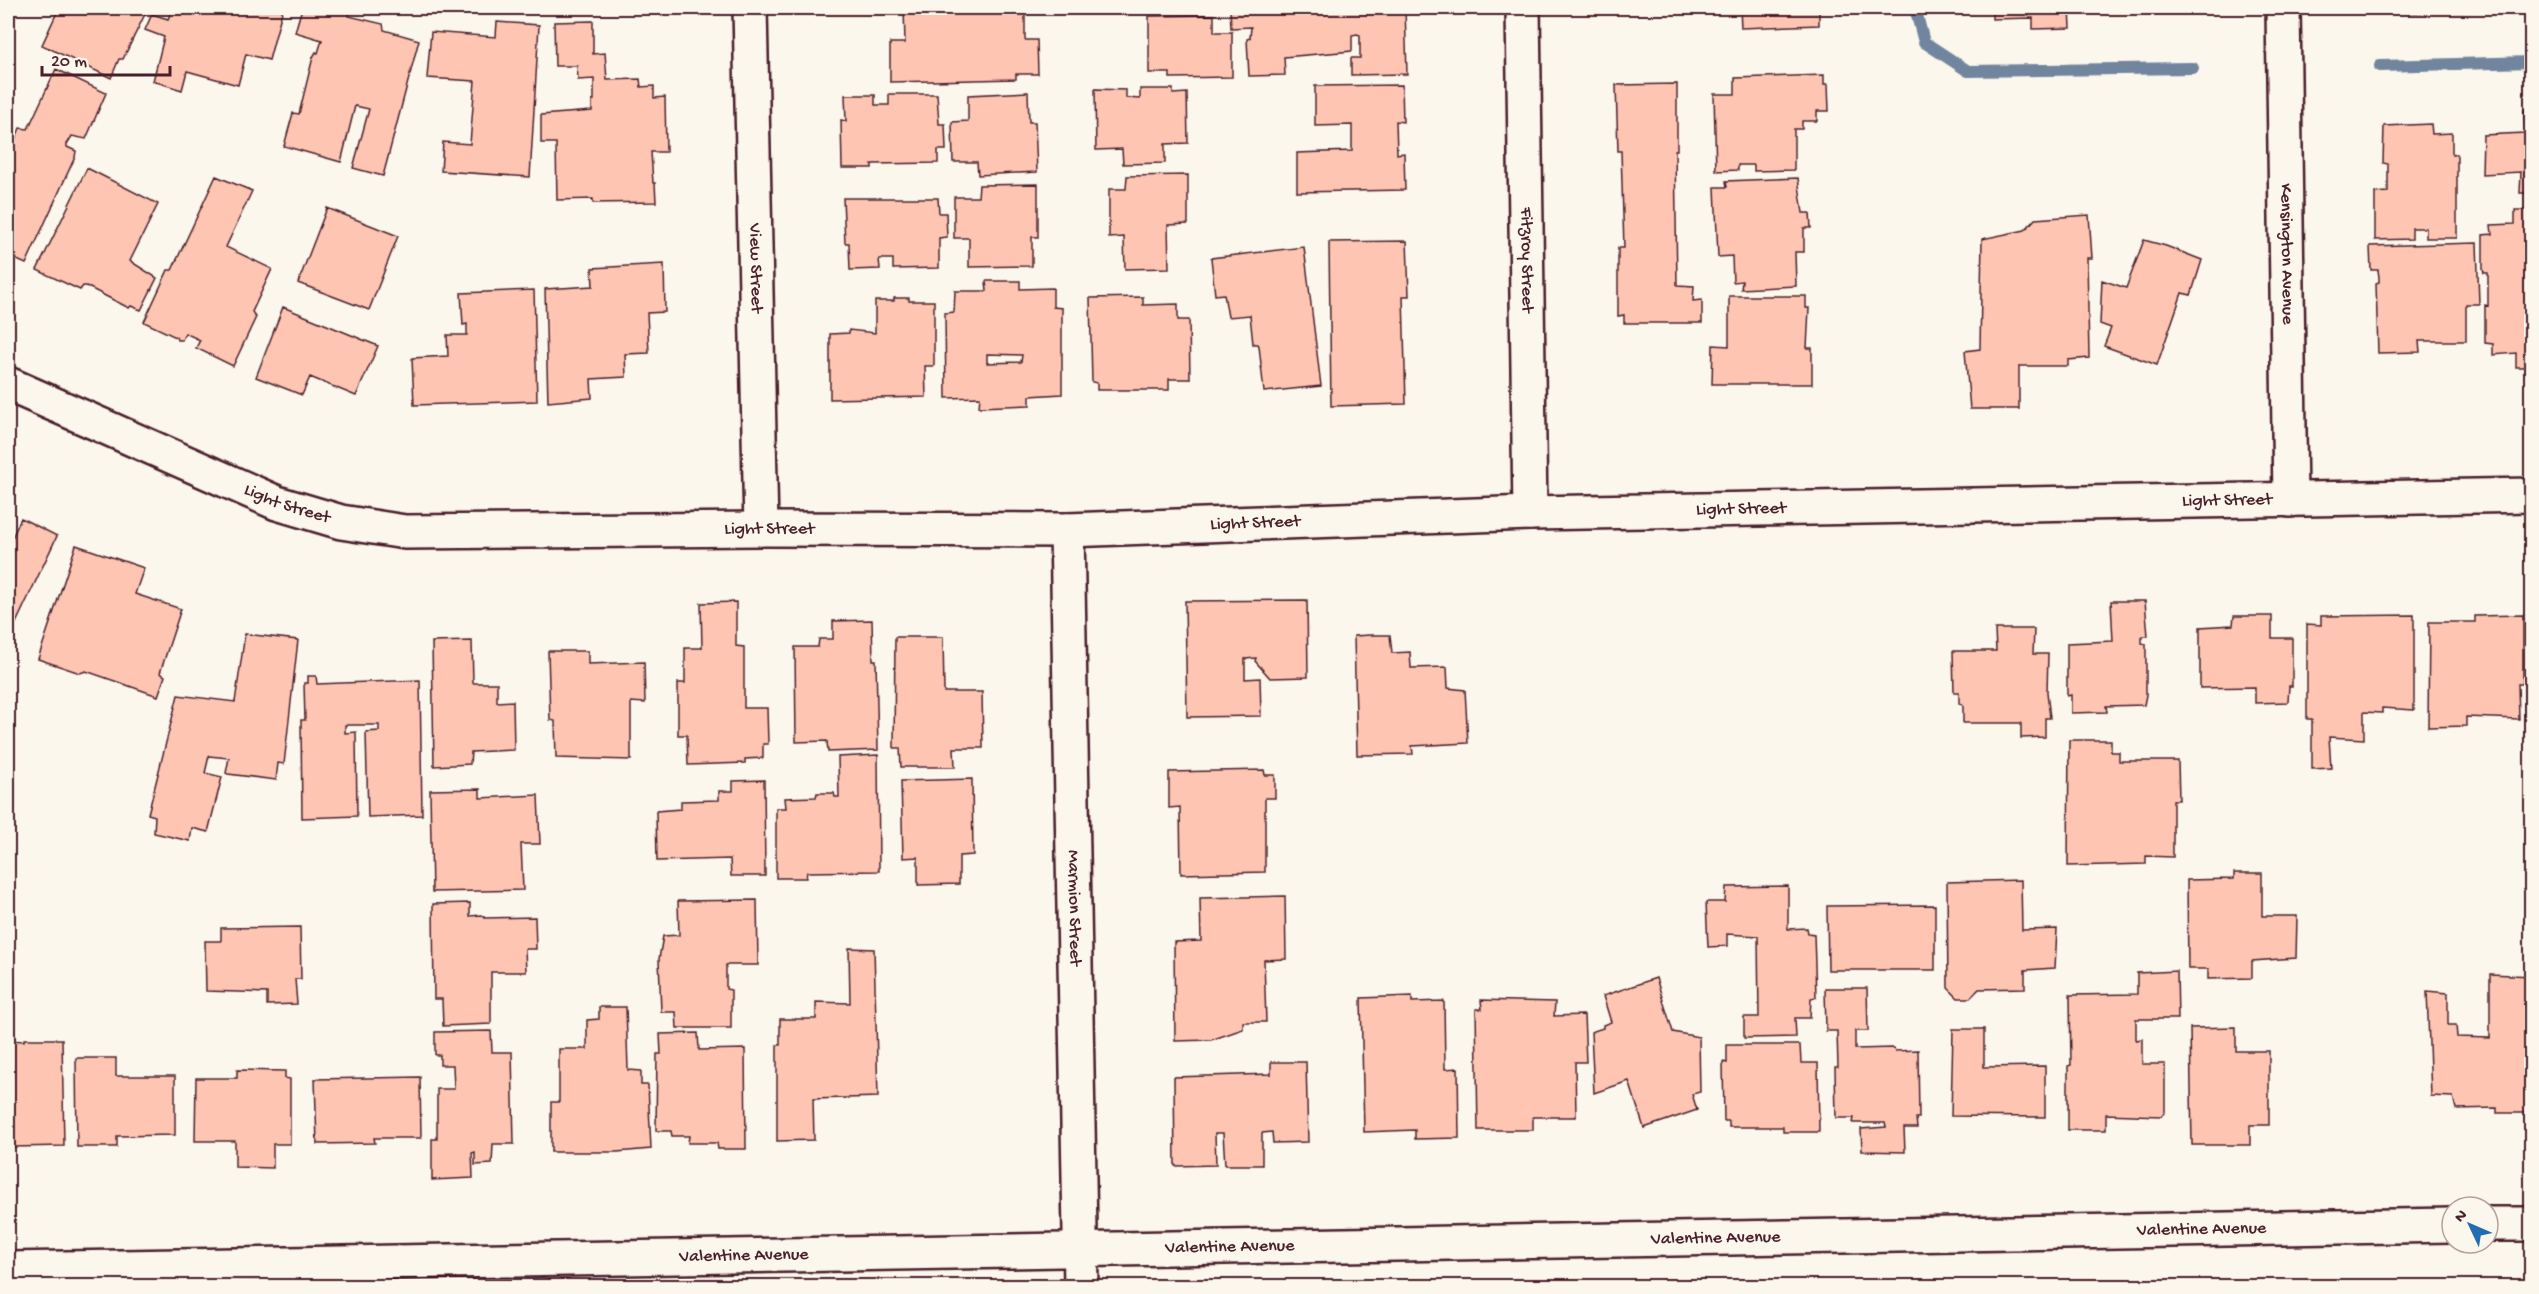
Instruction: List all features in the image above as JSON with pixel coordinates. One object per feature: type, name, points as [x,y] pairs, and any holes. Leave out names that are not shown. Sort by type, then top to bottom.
[{"type":"street","name":"View Street","points":[[750,8],[760,529]]},
{"type":"street","name":"Fitzroy Street","points":[[1523,8],[1530,513]]},
{"type":"street","name":"Kensington Avenue","points":[[2283,8],[2289,500]]},
{"type":"street","name":"Light Street","points":[[8,384],[277,503],[341,522],[405,532],[760,529],[1067,530],[1530,513],[2532,495]]},
{"type":"street","name":"Marmion Street","points":[[1067,530],[1081,1287]]},
{"type":"street","points":[[2500,1224],[2532,1224]]},
{"type":"street","name":"Valentine Avenue","points":[[8,1269],[2440,1225]]},
{"type":"building","points":[[59,8],[148,8],[123,59],[119,59],[111,78],[42,45]]},
{"type":"building","points":[[179,8],[283,8],[269,60],[246,54],[238,85],[187,71],[182,90],[153,81],[164,37],[145,30],[152,14],[168,19],[171,12],[178,14]]},
{"type":"building","points":[[302,8],[351,8],[349,16],[383,24],[384,30],[419,40],[383,176],[353,168],[369,109],[355,106],[341,162],[284,146],[293,113],[299,114],[313,57],[316,52],[318,53],[322,40],[295,32]]},
{"type":"building","points":[[904,8],[1025,8],[1025,40],[1037,40],[1038,74],[1016,74],[1016,79],[890,82],[890,43],[905,43]]},
{"type":"building","points":[[1230,8],[1308,8],[1308,11],[1405,8],[1407,74],[1351,75],[1351,58],[1360,58],[1360,35],[1357,34],[1352,35],[1352,51],[1284,57],[1285,75],[1249,76],[1247,39],[1250,38],[1251,27],[1231,28]]},
{"type":"building","points":[[1641,8],[1695,8],[1641,10]]},
{"type":"building","points":[[1740,8],[1819,8],[1819,25],[1741,28]]},
{"type":"building","points":[[1992,8],[2070,8],[2071,28],[2033,29],[2033,18],[1992,19]]},
{"type":"building","points":[[2381,8],[2503,8],[2503,11],[2381,13]]},
{"type":"building","points":[[1214,15],[1214,32],[1232,32],[1232,77],[1170,78],[1170,73],[1149,73],[1149,16]]},
{"type":"building","points":[[593,21],[593,54],[605,53],[607,80],[640,79],[641,87],[654,86],[654,98],[665,97],[666,152],[651,152],[656,202],[593,203],[593,199],[557,200],[556,143],[541,143],[541,115],[592,111],[594,79],[578,80],[577,66],[555,66],[554,22]]},
{"type":"building","points":[[497,22],[539,25],[530,177],[441,171],[443,142],[470,144],[475,81],[427,78],[431,32],[496,37]]},
{"type":"building","points":[[56,69],[106,93],[86,139],[72,136],[67,144],[67,147],[76,151],[75,157],[26,264],[8,256],[8,157],[20,128],[28,129]]},
{"type":"building","points":[[1824,75],[1824,84],[1828,84],[1829,111],[1817,111],[1817,121],[1802,121],[1802,129],[1794,129],[1794,170],[1754,171],[1754,165],[1738,165],[1738,170],[1716,171],[1714,94],[1735,94],[1735,78]]},
{"type":"building","points":[[1677,84],[1677,150],[1675,150],[1677,285],[1694,286],[1693,301],[1702,300],[1702,323],[1624,323],[1624,315],[1618,316],[1618,248],[1624,248],[1616,85]]},
{"type":"building","points":[[1402,85],[1403,122],[1396,121],[1397,154],[1404,153],[1405,190],[1297,192],[1297,153],[1352,151],[1352,125],[1315,126],[1315,86]]},
{"type":"building","points":[[1095,89],[1126,90],[1126,98],[1140,99],[1140,89],[1173,89],[1173,94],[1187,93],[1188,143],[1165,144],[1165,163],[1123,164],[1122,149],[1096,150]]},
{"type":"building","points":[[1028,92],[1029,122],[1035,122],[1037,172],[978,175],[977,162],[953,162],[952,122],[968,121],[968,95]]},
{"type":"building","points":[[889,94],[937,94],[939,124],[945,124],[946,150],[938,150],[938,163],[872,164],[872,168],[842,168],[841,120],[846,121],[845,95],[875,95],[875,105],[889,105]]},
{"type":"building","points":[[2524,110],[2532,110],[2532,193],[2520,193],[2521,172],[2482,174],[2483,135],[2525,133]]},
{"type":"building","points":[[2431,124],[2432,134],[2452,133],[2452,155],[2457,154],[2457,238],[2426,238],[2426,228],[2412,228],[2412,239],[2375,240],[2375,193],[2388,192],[2388,164],[2383,163],[2384,126]]},
{"type":"building","points":[[87,168],[158,204],[130,261],[157,278],[141,310],[131,306],[129,308],[86,286],[80,290],[37,270]]},
{"type":"building","points":[[1188,175],[1188,224],[1168,225],[1169,268],[1125,269],[1124,237],[1109,238],[1109,189],[1126,189],[1127,176]]},
{"type":"building","points":[[216,176],[252,191],[226,247],[272,269],[252,312],[256,317],[233,366],[196,348],[200,340],[185,333],[182,340],[177,340],[176,337],[144,322],[168,270],[172,270]]},
{"type":"building","points":[[1798,178],[1803,213],[1810,213],[1811,228],[1804,228],[1804,252],[1795,252],[1796,286],[1741,289],[1742,281],[1733,282],[1732,256],[1718,257],[1715,187],[1727,187],[1726,181]]},
{"type":"building","points":[[1038,184],[1038,237],[1032,237],[1032,266],[969,267],[969,238],[954,238],[954,197],[978,197],[979,185]]},
{"type":"building","points":[[843,198],[938,198],[939,213],[946,213],[947,237],[939,238],[939,268],[893,269],[893,259],[879,259],[880,269],[850,270],[849,243],[845,243]]},
{"type":"building","points":[[327,208],[398,236],[369,310],[298,283]]},
{"type":"building","points":[[2515,210],[2532,210],[2532,367],[2516,367],[2516,353],[2493,355],[2493,344],[2485,343],[2488,273],[2484,273],[2483,269],[2483,235],[2492,234],[2491,225],[2515,224]]},
{"type":"building","points":[[2089,215],[2092,258],[2087,258],[2089,358],[2068,360],[2068,366],[2019,366],[2019,409],[1970,409],[1965,351],[1980,349],[1982,239],[2025,230],[2035,219]]},
{"type":"building","points":[[2144,240],[2202,260],[2191,295],[2182,293],[2157,365],[2104,346],[2111,328],[2100,324],[2102,280],[2126,288]]},
{"type":"building","points":[[1407,241],[1409,296],[1403,296],[1406,404],[1331,406],[1329,242]]},
{"type":"building","points":[[2477,243],[2479,304],[2466,304],[2466,341],[2419,341],[2420,352],[2378,353],[2376,283],[2379,282],[2379,277],[2378,270],[2371,270],[2370,246]]},
{"type":"building","points":[[1304,247],[1321,386],[1264,392],[1259,346],[1253,344],[1250,315],[1228,317],[1224,294],[1215,295],[1211,258]]},
{"type":"building","points":[[664,264],[665,312],[647,313],[649,353],[625,354],[626,377],[591,379],[592,398],[548,402],[545,289],[593,286],[592,268]]},
{"type":"building","points":[[986,281],[1020,281],[1020,289],[1053,288],[1053,307],[1062,308],[1062,394],[1030,396],[1030,405],[979,407],[980,397],[946,398],[945,313],[954,312],[955,291],[987,291]],"holes":[[[987,354],[1022,355],[1021,362],[987,363]]]},
{"type":"building","points":[[534,290],[537,401],[414,405],[412,358],[448,356],[447,335],[467,335],[467,324],[463,325],[461,293]]},
{"type":"building","points":[[1729,296],[1806,296],[1806,308],[1809,308],[1807,348],[1812,348],[1812,384],[1712,384],[1713,345],[1729,346]]},
{"type":"building","points":[[1143,297],[1143,305],[1178,304],[1178,320],[1189,320],[1190,379],[1169,379],[1169,390],[1097,390],[1097,383],[1092,382],[1090,298]]},
{"type":"building","points":[[894,298],[909,298],[909,301],[934,301],[934,366],[925,366],[926,397],[830,399],[830,334],[849,333],[849,330],[875,333],[875,301],[894,301]]},
{"type":"building","points":[[283,307],[378,346],[356,396],[310,377],[302,395],[256,377]]},
{"type":"building","points":[[21,518],[57,536],[8,640],[8,535],[12,538]]},
{"type":"building","points":[[76,545],[144,568],[135,594],[181,609],[160,673],[165,676],[158,696],[86,671],[80,673],[38,659]]},
{"type":"building","points":[[1307,600],[1308,677],[1270,678],[1255,661],[1256,658],[1245,659],[1245,679],[1260,678],[1261,716],[1187,717],[1185,601]]},
{"type":"building","points":[[2111,601],[2145,601],[2148,636],[2142,636],[2142,643],[2146,644],[2144,705],[2106,706],[2107,712],[2071,713],[2071,695],[2067,696],[2067,643],[2113,641]]},
{"type":"building","points":[[736,602],[736,646],[744,647],[744,708],[767,708],[768,744],[763,744],[763,758],[745,759],[745,763],[688,765],[687,735],[678,735],[678,683],[685,683],[685,648],[702,648],[701,603]]},
{"type":"building","points":[[2414,615],[2414,710],[2382,708],[2382,713],[2364,712],[2364,739],[2329,737],[2331,768],[2312,769],[2312,719],[2307,719],[2307,624],[2321,625],[2321,616]]},
{"type":"building","points":[[2523,615],[2523,684],[2518,684],[2519,719],[2466,717],[2466,726],[2428,727],[2429,622],[2475,622],[2475,616]]},
{"type":"building","points":[[2234,616],[2272,616],[2272,638],[2292,638],[2292,686],[2289,686],[2288,702],[2255,703],[2255,687],[2200,688],[2200,627],[2233,625]]},
{"type":"building","points":[[872,620],[873,660],[876,660],[878,750],[828,752],[827,741],[796,742],[795,647],[818,647],[819,639],[833,639],[833,621]]},
{"type":"building","points":[[1995,629],[2034,629],[2033,654],[2048,654],[2047,692],[2050,718],[2045,718],[2045,737],[2021,738],[2021,723],[1963,723],[1963,705],[1959,704],[1959,692],[1954,692],[1953,651],[1996,651]]},
{"type":"building","points":[[245,634],[298,640],[284,764],[278,763],[276,780],[228,774],[226,773],[229,758],[209,756],[205,773],[222,777],[208,832],[192,828],[190,841],[154,833],[155,816],[148,814],[178,695],[235,702]]},
{"type":"building","points":[[1390,635],[1392,653],[1410,652],[1411,668],[1447,667],[1448,688],[1465,690],[1468,743],[1412,746],[1413,754],[1357,755],[1354,636]]},
{"type":"building","points":[[895,637],[943,637],[944,692],[982,692],[983,748],[954,748],[955,767],[901,767],[900,748],[894,748]]},
{"type":"building","points":[[472,641],[473,683],[497,683],[497,702],[513,701],[514,750],[471,752],[470,764],[434,766],[432,642]]},
{"type":"building","points":[[548,651],[588,651],[588,664],[644,662],[645,703],[631,702],[631,760],[556,758],[555,721],[550,720]]},
{"type":"building","points":[[308,676],[316,676],[317,684],[420,680],[422,815],[368,817],[366,732],[379,731],[379,725],[345,725],[345,733],[356,732],[357,816],[302,818],[301,720],[305,720],[304,683],[308,683]]},
{"type":"building","points":[[2069,740],[2111,740],[2111,752],[2119,752],[2119,761],[2178,761],[2179,800],[2173,800],[2173,857],[2146,856],[2146,864],[2068,866]]},
{"type":"building","points":[[878,755],[879,871],[807,872],[806,878],[776,878],[776,808],[786,808],[785,798],[816,797],[817,793],[834,793],[835,797],[839,797],[838,757]]},
{"type":"building","points":[[1264,770],[1265,775],[1275,775],[1275,798],[1265,798],[1265,872],[1181,874],[1180,807],[1169,808],[1169,772]]},
{"type":"building","points":[[972,779],[973,855],[959,856],[959,884],[918,885],[918,857],[903,858],[901,781]]},
{"type":"building","points":[[764,780],[765,876],[731,876],[730,859],[657,861],[656,811],[681,809],[681,801],[719,800],[719,791],[733,791],[733,781]]},
{"type":"building","points":[[480,789],[480,798],[538,795],[540,844],[521,844],[523,890],[432,892],[430,790]]},
{"type":"building","points":[[2234,873],[2262,873],[2262,916],[2297,916],[2296,958],[2252,961],[2252,978],[2208,979],[2208,969],[2188,969],[2187,880],[2234,879]]},
{"type":"building","points":[[2021,880],[2022,930],[2057,929],[2055,968],[2025,970],[2025,988],[1979,989],[1970,998],[1958,998],[1948,988],[1947,882]]},
{"type":"building","points":[[1788,886],[1788,929],[1807,928],[1808,933],[1814,934],[1816,997],[1811,998],[1810,1018],[1795,1018],[1796,1037],[1744,1038],[1744,1017],[1759,1017],[1758,936],[1727,934],[1727,946],[1708,947],[1706,902],[1725,902],[1726,887]]},
{"type":"building","points":[[1285,896],[1286,959],[1264,960],[1266,1022],[1243,1022],[1243,1029],[1211,1040],[1175,1041],[1174,942],[1201,941],[1200,898]]},
{"type":"building","points":[[757,900],[758,965],[726,965],[726,989],[731,990],[731,1028],[677,1028],[676,1012],[661,1012],[659,959],[663,936],[679,935],[678,901]]},
{"type":"building","points":[[470,903],[470,916],[535,917],[536,949],[525,949],[526,972],[491,972],[491,1024],[443,1026],[442,999],[434,999],[433,904]]},
{"type":"building","points":[[1935,905],[1935,970],[1828,970],[1827,906]]},
{"type":"building","points":[[300,927],[301,979],[295,979],[297,1004],[267,1005],[267,993],[206,991],[205,941],[221,941],[221,928]]},
{"type":"building","points":[[849,948],[874,949],[878,1097],[813,1099],[814,1140],[777,1141],[777,1045],[780,1045],[780,1019],[816,1019],[816,1002],[850,1003]]},
{"type":"building","points":[[2177,971],[2178,1019],[2136,1019],[2136,1040],[2142,1039],[2142,1064],[2165,1064],[2165,1112],[2161,1116],[2106,1114],[2106,1130],[2068,1130],[2068,1066],[2071,1065],[2070,995],[2137,994],[2137,973]]},
{"type":"building","points":[[2490,974],[2532,976],[2532,1113],[2497,1113],[2497,1108],[2456,1109],[2453,1097],[2431,1096],[2427,991],[2448,993],[2448,1025],[2456,1025],[2457,1037],[2490,1038]]},
{"type":"building","points":[[1656,978],[1673,1032],[1699,1037],[1700,1092],[1692,1094],[1697,1110],[1644,1128],[1629,1081],[1594,1093],[1591,1032],[1611,1022],[1603,996]]},
{"type":"building","points":[[1825,988],[1867,988],[1868,1031],[1855,1031],[1855,1049],[1918,1050],[1919,1118],[1916,1118],[1917,1128],[1904,1128],[1905,1152],[1862,1151],[1861,1129],[1886,1127],[1885,1123],[1853,1123],[1854,1118],[1836,1118],[1837,1031],[1826,1031]]},
{"type":"building","points":[[1412,996],[1412,1002],[1444,1001],[1445,1069],[1458,1068],[1459,1138],[1415,1139],[1415,1130],[1364,1132],[1361,998]]},
{"type":"building","points":[[1481,1000],[1555,1002],[1554,1016],[1584,1015],[1586,1062],[1575,1062],[1576,1117],[1533,1117],[1533,1130],[1478,1130],[1476,1009],[1482,1009]]},
{"type":"building","points":[[599,1007],[626,1007],[628,1070],[641,1071],[641,1085],[648,1085],[651,1149],[617,1152],[551,1152],[551,1102],[559,1102],[559,1049],[587,1049],[587,1020],[599,1019]]},
{"type":"building","points":[[2236,1027],[2236,1051],[2269,1051],[2269,1125],[2250,1125],[2250,1145],[2192,1145],[2190,1028]]},
{"type":"building","points":[[1953,1029],[1984,1029],[1984,1067],[2045,1066],[2045,1117],[1951,1116]]},
{"type":"building","points":[[491,1031],[492,1052],[512,1052],[514,1144],[493,1144],[492,1164],[475,1165],[475,1152],[472,1153],[473,1178],[432,1180],[432,1139],[437,1139],[437,1089],[454,1089],[453,1065],[440,1065],[440,1055],[435,1055],[435,1032]]},
{"type":"building","points":[[698,1033],[699,1050],[745,1049],[746,1149],[718,1149],[717,1143],[688,1143],[689,1136],[672,1136],[671,1131],[656,1131],[657,1054],[661,1054],[660,1034]]},
{"type":"building","points":[[24,1039],[62,1039],[64,1146],[12,1147],[12,1125],[8,1125],[8,1040],[24,1041]]},
{"type":"building","points":[[1727,1045],[1800,1045],[1801,1063],[1818,1063],[1819,1132],[1783,1132],[1783,1127],[1729,1127],[1729,1121],[1724,1121],[1723,1062],[1727,1063]]},
{"type":"building","points":[[76,1058],[116,1058],[116,1076],[175,1076],[175,1135],[117,1136],[117,1147],[77,1147]]},
{"type":"building","points":[[1271,1062],[1306,1062],[1308,1142],[1273,1143],[1272,1132],[1262,1133],[1262,1165],[1225,1165],[1223,1133],[1215,1133],[1216,1165],[1175,1166],[1174,1077],[1271,1074]]},
{"type":"building","points":[[237,1070],[285,1071],[285,1078],[290,1079],[290,1144],[273,1144],[273,1168],[235,1167],[235,1141],[195,1141],[196,1078],[237,1078]]},
{"type":"building","points":[[420,1077],[421,1138],[374,1138],[375,1143],[317,1144],[315,1079]]},
{"type":"waterway","points":[[1915,8],[1924,42],[1968,71],[2193,68]]},
{"type":"waterway","points":[[2380,66],[2532,62]]}]
